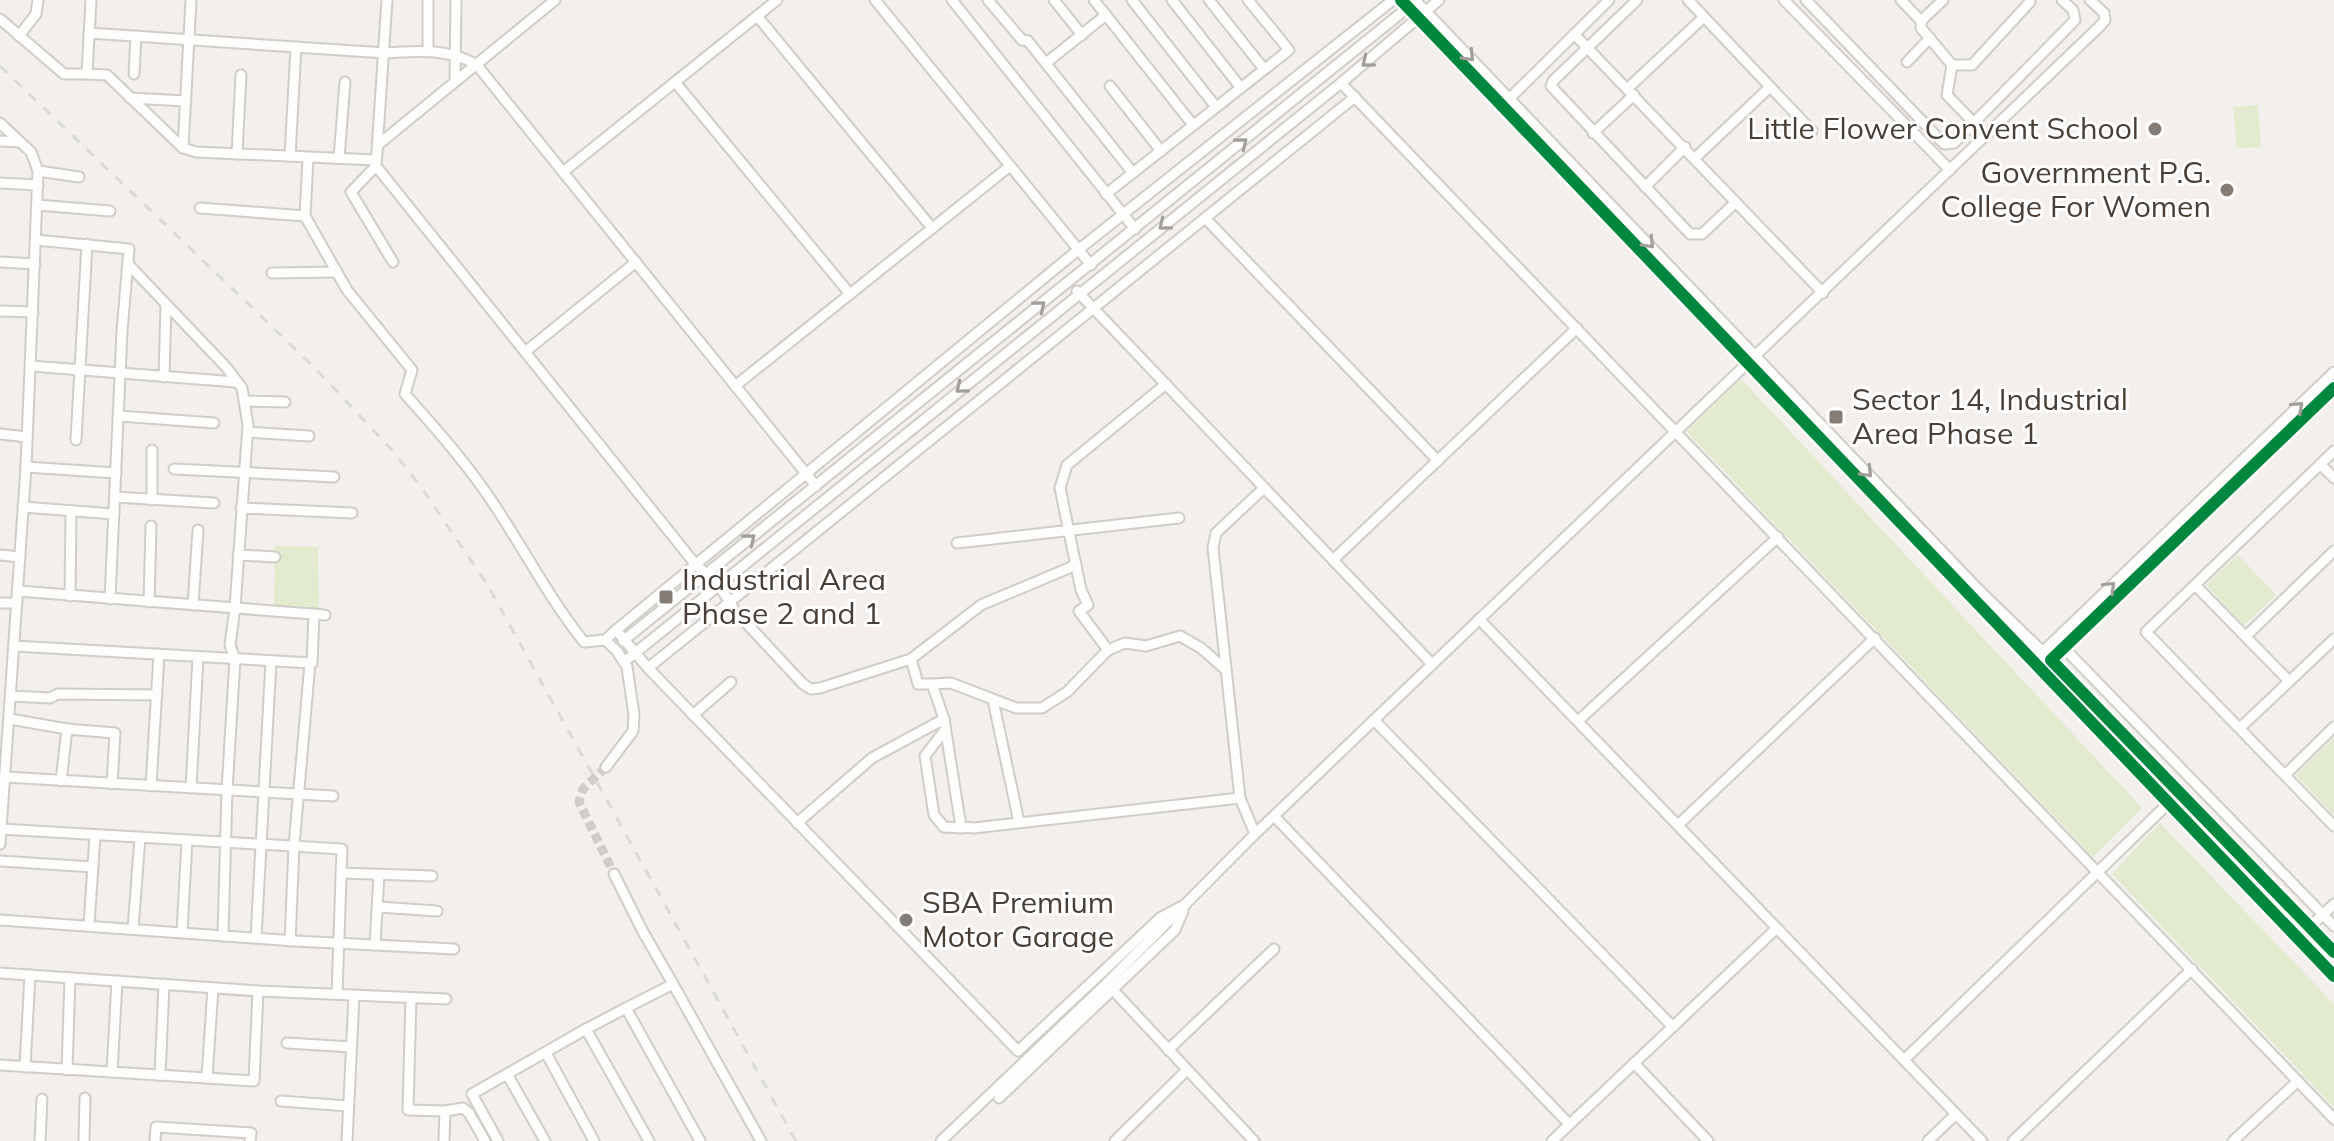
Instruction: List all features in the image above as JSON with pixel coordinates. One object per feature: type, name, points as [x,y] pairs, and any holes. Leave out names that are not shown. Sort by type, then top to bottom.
[{"type":"street","points":[[19,36],[36,14],[38,0]]},
{"type":"street","points":[[87,74],[91,0]]},
{"type":"street","points":[[183,148],[191,0]]},
{"type":"street","points":[[387,0],[376,163],[351,192],[393,262]]},
{"type":"street","points":[[428,0],[428,50]]},
{"type":"street","points":[[455,81],[456,0]]},
{"type":"street","points":[[379,144],[555,0]]},
{"type":"street","points":[[563,172],[777,0]]},
{"type":"street","points":[[875,0],[1091,265]]},
{"type":"street","points":[[988,0],[1022,40],[1028,41],[1133,173]]},
{"type":"street","points":[[1054,0],[1082,35]]},
{"type":"street","points":[[1046,63],[1082,35],[1100,7],[1110,0]]},
{"type":"street","points":[[1132,0],[1216,107]]},
{"type":"street","points":[[1172,0],[1241,88]]},
{"type":"street","points":[[1209,0],[1264,69]]},
{"type":"street","points":[[1106,194],[1289,50],[1248,0]]},
{"type":"street","points":[[308,158],[305,216],[347,290],[412,370],[405,394],[460,456],[496,507],[567,621],[584,642],[605,640],[1078,250],[1393,0]]},
{"type":"street","points":[[624,662],[1341,83],[1439,0]]},
{"type":"street","points":[[1502,106],[1609,0]]},
{"type":"street","points":[[1637,0],[1551,86],[1690,234],[1702,234],[1735,203]]},
{"type":"street","points":[[1688,0],[1812,131]]},
{"type":"street","points":[[1784,0],[1950,170]]},
{"type":"street","points":[[1806,0],[1944,144],[1954,143],[2075,20],[2073,10],[2062,0]]},
{"type":"street","points":[[1901,0],[1921,21],[1921,28],[1952,65],[1947,95],[1974,123]]},
{"type":"street","points":[[1921,21],[1943,0]]},
{"type":"street","points":[[941,1141],[1255,834],[2099,27],[2105,20],[2104,13],[2090,0]]},
{"type":"street","points":[[956,2],[1135,229]]},
{"type":"street","points":[[623,641],[1069,283],[1411,2],[1502,106],[2334,976]]},
{"type":"street","points":[[1952,65],[1972,65],[2030,2]]},
{"type":"street","points":[[1100,7],[1193,125]]},
{"type":"street","points":[[757,16],[932,228]]},
{"type":"street","points":[[1423,16],[1510,98],[1979,590],[2334,952]]},
{"type":"street","points":[[1593,133],[1704,17]]},
{"type":"street","points":[[0,19],[64,74],[107,75],[183,148],[376,163],[696,565],[719,585],[735,611],[811,689],[911,659],[981,605],[1076,565]]},
{"type":"street","points":[[89,33],[385,53],[428,50],[455,54],[476,64],[816,486]]},
{"type":"street","points":[[1574,34],[1823,293]]},
{"type":"street","points":[[134,74],[136,36]]},
{"type":"street","points":[[1907,62],[1930,38]]},
{"type":"street","points":[[290,156],[296,47]]},
{"type":"street","points":[[237,154],[241,75]]},
{"type":"street","points":[[339,158],[345,82]]},
{"type":"street","points":[[675,82],[850,294]]},
{"type":"street","points":[[1341,83],[2334,1119]]},
{"type":"street","points":[[1110,86],[1161,151]]},
{"type":"street","points":[[1695,158],[1770,87]]},
{"type":"street","points":[[648,668],[1355,97]]},
{"type":"street","points":[[130,98],[186,101]]},
{"type":"street","points":[[0,123],[36,160],[38,171],[26,467],[14,646],[7,700],[10,719],[3,764],[5,777],[0,844]]},
{"type":"street","points":[[0,141],[20,142]]},
{"type":"street","points":[[1645,187],[1685,147]]},
{"type":"street","points":[[735,386],[1010,166]]},
{"type":"street","points":[[38,171],[79,177]]},
{"type":"street","points":[[0,183],[38,185]]},
{"type":"street","points":[[37,205],[110,211]]},
{"type":"street","points":[[200,208],[305,216]]},
{"type":"street","points":[[1205,218],[1438,461]]},
{"type":"street","points":[[36,240],[129,249],[110,599]]},
{"type":"street","points":[[76,440],[87,244]]},
{"type":"street","points":[[0,262],[35,264]]},
{"type":"street","points":[[525,352],[636,262]]},
{"type":"street","points":[[128,264],[226,367],[242,388],[245,401],[248,432],[230,645],[235,659],[223,936]]},
{"type":"street","points":[[272,273],[337,272]]},
{"type":"street","points":[[1069,283],[1432,664]]},
{"type":"street","points":[[164,377],[166,304]]},
{"type":"street","points":[[0,311],[33,312]]},
{"type":"street","points":[[1333,560],[1577,328]]},
{"type":"street","points":[[31,366],[236,382]]},
{"type":"street","points":[[2032,662],[2334,372]]},
{"type":"street","points":[[1108,650],[1079,611],[1088,605],[1081,590],[1060,488],[1067,465],[1166,384]]},
{"type":"street","points":[[2040,670],[2334,388]]},
{"type":"street","points":[[245,401],[285,402]]},
{"type":"street","points":[[119,416],[214,423]]},
{"type":"street","points":[[248,432],[309,436]]},
{"type":"street","points":[[0,434],[27,437]]},
{"type":"street","points":[[152,450],[152,500]]},
{"type":"street","points":[[2334,451],[2146,632],[2334,826]]},
{"type":"street","points":[[2320,464],[2334,478]]},
{"type":"street","points":[[26,467],[116,473]]},
{"type":"street","points":[[174,469],[334,477]]},
{"type":"street","points":[[1255,834],[1240,798],[1213,548],[1216,533],[1264,488]]},
{"type":"street","points":[[115,497],[214,503]]},
{"type":"street","points":[[23,507],[114,514]]},
{"type":"street","points":[[241,508],[352,513]]},
{"type":"street","points":[[70,596],[71,511]]},
{"type":"street","points":[[957,543],[1179,518]]},
{"type":"street","points":[[149,602],[151,526]]},
{"type":"street","points":[[193,605],[198,530]]},
{"type":"street","points":[[1578,721],[1778,537]]},
{"type":"street","points":[[2246,636],[2334,551]]},
{"type":"street","points":[[0,555],[20,557]]},
{"type":"street","points":[[238,555],[275,557]]},
{"type":"street","points":[[2195,585],[2289,681]]},
{"type":"street","points":[[18,591],[325,615]]},
{"type":"street","points":[[0,603],[17,603]]},
{"type":"street","points":[[290,941],[294,846],[314,614]]},
{"type":"street","points":[[1479,619],[1982,1141]]},
{"type":"street","points":[[616,630],[648,668],[1018,1051],[1160,918],[1186,904]]},
{"type":"street","points":[[911,659],[918,684],[951,683],[1016,708],[1042,708],[1067,692],[1108,650],[1125,643],[1146,646],[1180,636],[1201,648],[1226,670]]},
{"type":"street","points":[[1678,825],[1875,638]]},
{"type":"street","points":[[2240,728],[2334,639]]},
{"type":"street","points":[[605,640],[624,662],[634,715],[633,731],[606,767]]},
{"type":"street","points":[[14,646],[310,663]]},
{"type":"street","points":[[2064,648],[2334,926]]},
{"type":"street","points":[[151,786],[159,654]]},
{"type":"street","points":[[191,788],[198,657]]},
{"type":"street","points":[[256,938],[271,661]]},
{"type":"street","points":[[693,715],[731,682]]},
{"type":"street","points":[[932,684],[944,719],[957,810],[961,827],[964,828]]},
{"type":"street","points":[[7,700],[50,698],[58,694],[157,695]]},
{"type":"street","points":[[993,700],[1019,822]]},
{"type":"street","points":[[10,719],[115,733],[112,784]]},
{"type":"street","points":[[797,823],[872,758],[944,719]]},
{"type":"street","points":[[1374,720],[1673,1027]]},
{"type":"street","points":[[2285,775],[2334,727]]},
{"type":"street","points":[[61,781],[67,729]]},
{"type":"street","points":[[945,730],[925,756],[934,815],[944,827],[964,828],[1240,798]]},
{"type":"street","points":[[5,777],[333,796]]},
{"type":"street","points":[[1904,1060],[2179,793]]},
{"type":"street","points":[[1274,816],[1569,1124]]},
{"type":"street","points":[[1,829],[342,849],[337,994]]},
{"type":"street","points":[[89,925],[95,835]]},
{"type":"street","points":[[133,929],[140,837]]},
{"type":"street","points":[[182,932],[187,840]]},
{"type":"street","points":[[0,861],[93,867]]},
{"type":"street","points":[[341,873],[432,876]]},
{"type":"street","points":[[614,874],[642,930],[761,1141]]},
{"type":"street","points":[[375,945],[379,875]]},
{"type":"street","points":[[999,1098],[1175,930],[1186,904]]},
{"type":"street","points":[[2310,927],[2334,904]]},
{"type":"street","points":[[379,907],[437,911]]},
{"type":"street","points":[[0,920],[290,941],[454,949]]},
{"type":"street","points":[[1552,1141],[1777,928]]},
{"type":"street","points":[[1168,1050],[1274,949]]},
{"type":"street","points":[[2013,1141],[2192,969]]},
{"type":"street","points":[[0,973],[258,991],[446,999]]},
{"type":"street","points":[[25,1067],[30,975]]},
{"type":"street","points":[[67,1070],[70,978]]},
{"type":"street","points":[[112,1072],[117,981]]},
{"type":"street","points":[[160,1075],[164,984]]},
{"type":"street","points":[[498,1141],[472,1094],[673,984]]},
{"type":"street","points":[[207,1078],[213,988]]},
{"type":"street","points":[[1112,989],[1254,1141]]},
{"type":"street","points":[[0,1065],[254,1081],[258,991]]},
{"type":"street","points":[[347,1141],[354,996]]},
{"type":"street","points":[[411,998],[408,1110],[463,1108],[485,1141]]},
{"type":"street","points":[[626,1008],[700,1141]]},
{"type":"street","points":[[586,1029],[649,1141]]},
{"type":"street","points":[[287,1043],[351,1047]]},
{"type":"street","points":[[546,1053],[594,1141]]},
{"type":"street","points":[[1634,1063],[1708,1141]]},
{"type":"street","points":[[1115,1141],[1187,1070]]},
{"type":"street","points":[[507,1074],[545,1141]]},
{"type":"street","points":[[2233,1141],[2298,1081]]},
{"type":"street","points":[[84,1141],[85,1098]]},
{"type":"street","points":[[40,1141],[42,1099]]},
{"type":"street","points":[[281,1101],[348,1106]]},
{"type":"street","points":[[444,1141],[445,1111]]},
{"type":"street","points":[[1928,1141],[1956,1114]]},
{"type":"street","points":[[155,1141],[156,1127],[251,1133],[250,1141]]},
{"type":"green space","points":[[2258,105],[2261,147],[2237,148],[2233,107]]},
{"type":"green space","points":[[1741,379],[2142,808],[2093,857],[1686,431]]},
{"type":"green space","points":[[275,546],[318,547],[319,611],[274,608]]},
{"type":"green space","points":[[2238,555],[2276,595],[2244,625],[2206,585]]},
{"type":"green space","points":[[2334,738],[2334,815],[2296,775]]},
{"type":"green space","points":[[2160,823],[2334,1004],[2334,1107],[2112,874]]},
{"type":"tunnel","points":[[606,767],[583,789],[579,802],[614,874]]},
{"type":"railway","points":[[0,66],[314,367],[391,449],[421,487],[487,584],[796,1141]]},
{"type":"cycle path","points":[[1401,0],[2334,976]]},
{"type":"cycle path","points":[[2334,388],[2051,660],[2334,952]]},
{"type":"place","name":"Little Flower Convent School","points":[[2155,129]]},
{"type":"place","name":"Government P.G. College For Women","points":[[2227,190]]},
{"type":"place","name":"Sector 14, Industrial Area Phase 1","points":[[1836,417]]},
{"type":"place","name":"Industrial Area Phase 2 and 1","points":[[666,597]]},
{"type":"place","name":"SBA Premium Motor Garage","points":[[906,920]]}]
